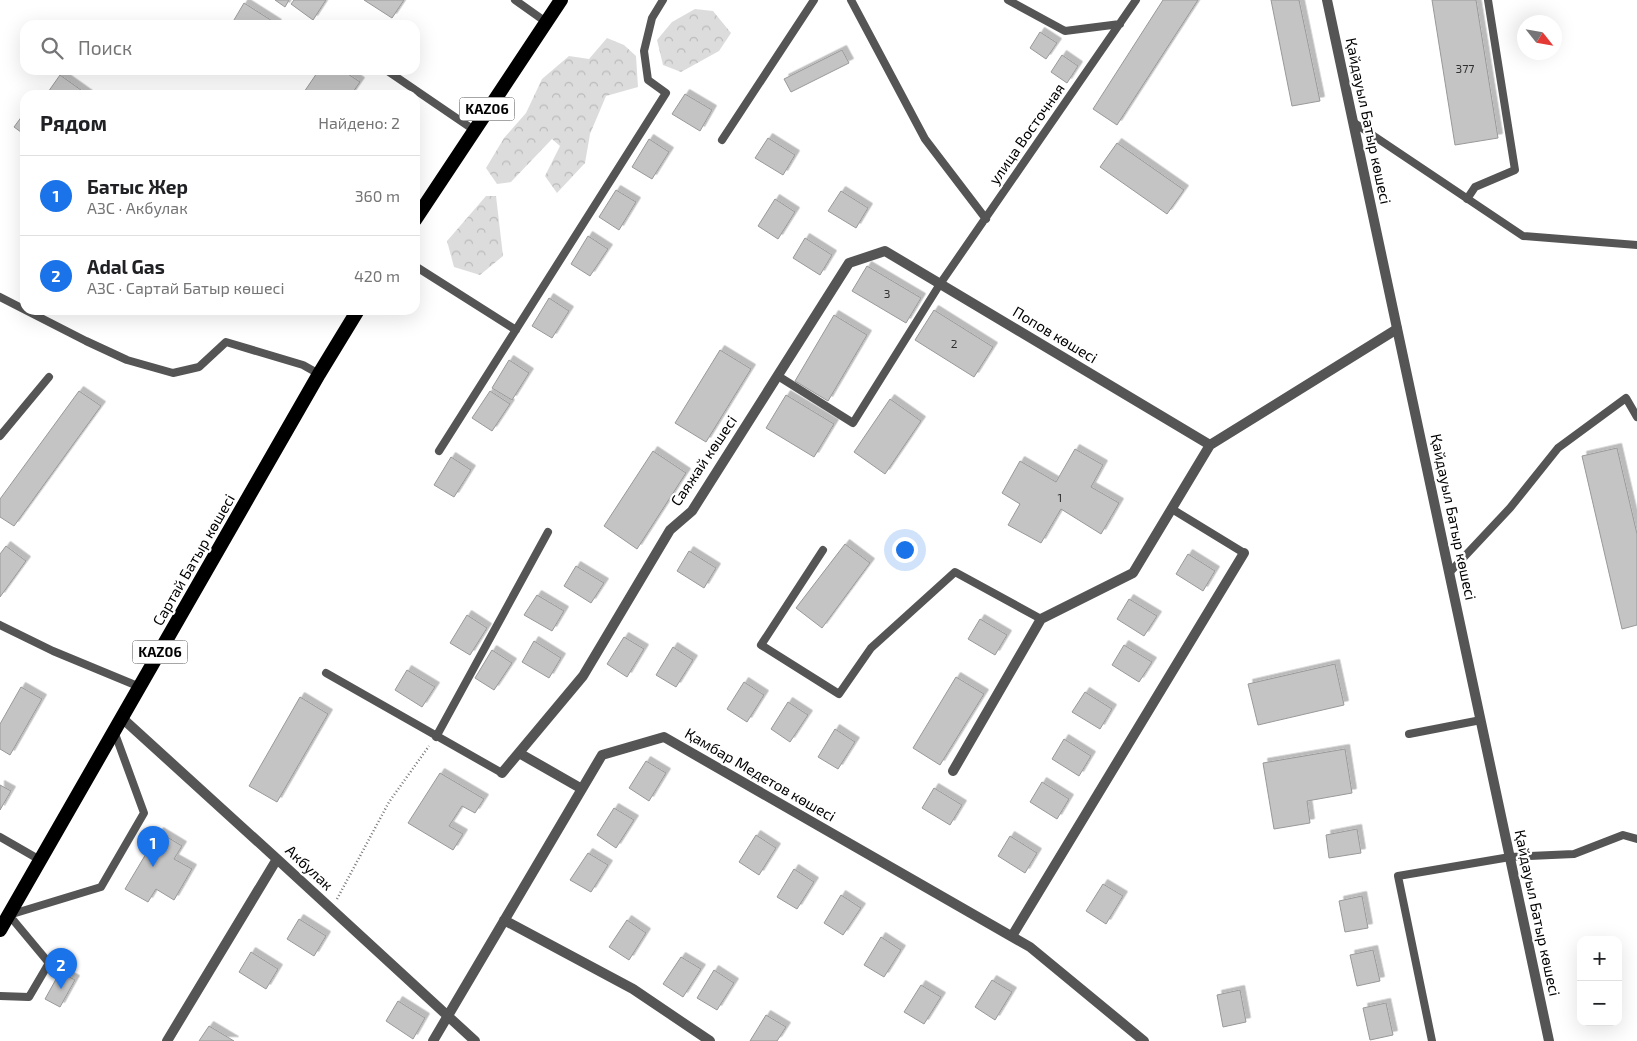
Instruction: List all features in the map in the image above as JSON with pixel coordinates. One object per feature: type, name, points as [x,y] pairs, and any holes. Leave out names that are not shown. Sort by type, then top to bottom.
[{"type":"highway","name":"KАZ06","points":[[420,212],[561,0]]},
{"type":"highway","name":"Сартай Батыр көшесі","points":[[0,930],[319,374],[355,315]]},
{"type":"street","name":"Қайдауыл Батыр көшесі","points":[[1327,0],[1549,1041]]},
{"type":"street","name":"Попов көшесі","points":[[885,251],[1210,445]]},
{"type":"street","name":"Саяжай көшесі","points":[[502,773],[583,676],[670,530],[692,511],[849,263],[885,251]]},
{"type":"street","points":[[953,771],[1041,619],[1133,573],[1210,445],[1398,329]]},
{"type":"street","points":[[1012,936],[1244,553]]},
{"type":"street","name":"Акбулак","points":[[122,718],[475,1041]]},
{"type":"street","name":"Қамбар Медетов көшесі","points":[[433,1041],[602,755],[664,737],[1030,947],[1144,1041]]},
{"type":"street","points":[[519,753],[582,789]]},
{"type":"street","points":[[167,1041],[277,859]]},
{"type":"street","points":[[504,920],[634,989],[710,1041]]},
{"type":"lane","points":[[515,0],[546,22]]},
{"type":"lane","points":[[439,451],[666,93],[648,80],[644,51],[652,18],[663,0]]},
{"type":"lane","points":[[722,140],[814,0]]},
{"type":"lane","points":[[851,0],[925,139],[986,219]]},
{"type":"lane","points":[[1008,0],[1065,31],[1120,24]]},
{"type":"lane","name":"улица Восточная","points":[[778,376],[853,423],[940,284],[1136,0]]},
{"type":"lane","points":[[1467,199],[1475,187],[1515,170],[1488,0]]},
{"type":"lane","points":[[394,75],[416,90]]},
{"type":"lane","points":[[420,93],[474,130]]},
{"type":"lane","points":[[1353,122],[1523,236],[1637,245]]},
{"type":"lane","points":[[420,269],[516,330]]},
{"type":"lane","points":[[0,297],[20,307]]},
{"type":"lane","points":[[35,315],[127,360],[173,373],[199,367],[226,342],[303,365],[319,374]]},
{"type":"lane","points":[[0,436],[48,377]]},
{"type":"lane","points":[[1449,573],[1510,508],[1558,448],[1626,398],[1637,417]]},
{"type":"lane","points":[[1172,509],[1244,553]]},
{"type":"lane","points":[[436,736],[548,532]]},
{"type":"lane","points":[[824,550],[761,645],[839,694],[871,648],[955,572],[1041,619]]},
{"type":"lane","points":[[0,625],[53,651],[140,687]]},
{"type":"lane","points":[[326,673],[502,773]]},
{"type":"lane","points":[[1409,734],[1481,720]]},
{"type":"lane","points":[[0,996],[29,997],[49,963],[9,915],[101,887],[144,813],[114,731]]},
{"type":"lane","points":[[1432,1041],[1398,876],[1510,857],[1574,854],[1623,835],[1637,840]]},
{"type":"lane","points":[[0,837],[40,860]]},
{"type":"path","points":[[332,909],[389,802],[436,736]]},
{"type":"green space","points":[[695,9],[713,11],[731,33],[719,51],[681,72],[663,65],[657,40],[672,22]]},
{"type":"green space","points":[[607,38],[624,45],[636,56],[638,87],[606,96],[590,134],[585,163],[557,193],[545,176],[560,146],[552,139],[511,182],[497,184],[486,168],[504,138],[526,113],[542,79],[569,56],[589,59]]},
{"type":"green space","points":[[486,196],[496,196],[503,256],[480,275],[454,267],[447,241]]},
{"type":"building","points":[[275,0],[289,0],[285,7]]},
{"type":"building","points":[[294,0],[326,0],[313,20],[291,4]]},
{"type":"building","points":[[364,0],[404,0],[392,18]]},
{"type":"building","points":[[1163,0],[1198,0],[1117,125],[1093,109]]},
{"type":"building","points":[[1271,0],[1299,0],[1320,101],[1292,106]]},
{"type":"building","points":[[1432,0],[1476,0],[1498,138],[1455,145]]},
{"type":"building","points":[[244,3],[271,20],[234,20]]},
{"type":"building","points":[[1040,32],[1057,43],[1046,59],[1030,48]]},
{"type":"building","points":[[842,50],[849,63],[791,92],[784,79]]},
{"type":"building","points":[[1062,55],[1078,66],[1067,83],[1051,72]]},
{"type":"building","points":[[60,75],[81,90],[50,90]]},
{"type":"building","points":[[316,75],[350,75],[360,82],[354,90],[305,90]]},
{"type":"building","points":[[685,94],[712,110],[700,131],[672,114]]},
{"type":"building","points":[[20,119],[20,131],[14,127]]},
{"type":"building","points":[[768,138],[795,155],[783,175],[755,158]]},
{"type":"building","points":[[649,139],[669,152],[652,179],[632,167]]},
{"type":"building","points":[[1117,143],[1184,190],[1167,214],[1100,167]]},
{"type":"building","points":[[616,190],[636,202],[619,230],[599,217]]},
{"type":"building","points":[[841,191],[868,208],[856,228],[828,211]]},
{"type":"building","points":[[775,199],[795,212],[778,239],[758,226]]},
{"type":"building","points":[[588,236],[608,249],[590,276],[571,264]]},
{"type":"building","points":[[805,238],[832,255],[820,275],[793,258]]},
{"type":"building","points":[[867,266],[921,298],[906,323],[852,291]]},
{"type":"building","points":[[549,298],[569,311],[552,338],[532,326]]},
{"type":"building","points":[[934,310],[993,347],[974,377],[915,340]]},
{"type":"building","points":[[834,315],[867,335],[828,401],[795,381]]},
{"type":"building","points":[[720,350],[751,369],[706,442],[675,423]]},
{"type":"building","points":[[509,360],[529,373],[512,400],[492,388]]},
{"type":"building","points":[[79,391],[101,406],[14,526],[0,517],[0,499]]},
{"type":"building","points":[[490,391],[510,404],[492,431],[472,418]]},
{"type":"building","points":[[786,395],[834,424],[814,457],[766,428]]},
{"type":"building","points":[[890,399],[921,421],[885,474],[854,452]]},
{"type":"building","points":[[1617,448],[1637,534],[1637,625],[1622,629],[1582,456]]},
{"type":"building","points":[[1075,449],[1103,465],[1091,487],[1119,503],[1101,534],[1061,509],[1041,543],[1008,525],[1020,504],[1002,493],[1020,461],[1056,482]]},
{"type":"building","points":[[653,451],[686,473],[637,549],[604,526]]},
{"type":"building","points":[[451,457],[471,470],[454,497],[434,485]]},
{"type":"building","points":[[845,544],[870,563],[822,628],[796,608]]},
{"type":"building","points":[[6,546],[26,561],[0,597],[0,554]]},
{"type":"building","points":[[689,551],[716,568],[704,588],[677,571]]},
{"type":"building","points":[[1188,554],[1215,571],[1203,591],[1176,574]]},
{"type":"building","points":[[576,566],[604,583],[591,603],[564,586]]},
{"type":"building","points":[[537,595],[564,611],[552,631],[524,615]]},
{"type":"building","points":[[1129,599],[1157,616],[1144,636],[1117,619]]},
{"type":"building","points":[[467,615],[487,628],[470,655],[450,643]]},
{"type":"building","points":[[980,619],[1007,635],[995,655],[968,639]]},
{"type":"building","points":[[624,637],[644,649],[627,677],[607,664]]},
{"type":"building","points":[[534,641],[561,658],[549,678],[522,662]]},
{"type":"building","points":[[1124,645],[1152,662],[1139,682],[1112,665]]},
{"type":"building","points":[[673,647],[693,660],[676,687],[656,675]]},
{"type":"building","points":[[492,650],[512,663],[494,690],[475,678]]},
{"type":"building","points":[[1335,664],[1344,705],[1258,725],[1248,684]]},
{"type":"building","points":[[407,670],[435,687],[422,707],[395,690]]},
{"type":"building","points":[[956,677],[984,694],[940,765],[913,748]]},
{"type":"building","points":[[744,682],[764,695],[747,722],[727,709]]},
{"type":"building","points":[[21,687],[42,699],[10,755],[0,749],[0,724]]},
{"type":"building","points":[[1085,692],[1112,709],[1100,729],[1072,712]]},
{"type":"building","points":[[300,697],[328,714],[277,802],[249,786]]},
{"type":"building","points":[[788,702],[808,715],[790,742],[771,729]]},
{"type":"building","points":[[835,729],[855,742],[838,769],[818,757]]},
{"type":"building","points":[[1064,739],[1091,756],[1079,776],[1052,759]]},
{"type":"building","points":[[1345,749],[1352,793],[1307,801],[1310,823],[1274,829],[1263,763]]},
{"type":"building","points":[[646,761],[666,773],[649,801],[629,788]]},
{"type":"building","points":[[440,773],[484,799],[475,813],[462,806],[449,826],[463,834],[453,850],[408,823]]},
{"type":"building","points":[[1042,782],[1069,799],[1057,819],[1030,802]]},
{"type":"building","points":[[0,785],[11,791],[0,810]]},
{"type":"building","points":[[934,788],[962,805],[950,825],[922,808]]},
{"type":"building","points":[[614,808],[634,820],[616,848],[597,835]]},
{"type":"building","points":[[1357,829],[1361,853],[1329,858],[1326,835]]},
{"type":"building","points":[[159,832],[182,846],[174,859],[192,869],[174,900],[156,889],[148,902],[125,889]]},
{"type":"building","points":[[756,835],[776,848],[759,875],[739,862]]},
{"type":"building","points":[[1010,836],[1037,853],[1025,873],[998,856]]},
{"type":"building","points":[[588,853],[608,865],[591,892],[570,880]]},
{"type":"building","points":[[794,869],[814,882],[797,909],[777,897]]},
{"type":"building","points":[[1103,884],[1123,896],[1106,924],[1086,911]]},
{"type":"building","points":[[841,895],[861,908],[843,935],[824,923]]},
{"type":"building","points":[[1362,896],[1368,928],[1345,932],[1339,901]]},
{"type":"building","points":[[299,919],[326,936],[314,956],[287,939]]},
{"type":"building","points":[[627,920],[646,933],[629,960],[609,947]]},
{"type":"building","points":[[881,937],[901,950],[884,977],[864,965]]},
{"type":"building","points":[[1373,950],[1380,981],[1357,986],[1350,955]]},
{"type":"building","points":[[251,952],[278,969],[266,989],[239,972]]},
{"type":"building","points":[[681,957],[701,969],[683,997],[663,984]]},
{"type":"building","points":[[714,970],[734,983],[717,1010],[697,998]]},
{"type":"building","points":[[60,972],[75,980],[60,1007],[45,999]]},
{"type":"building","points":[[992,980],[1012,992],[995,1020],[975,1007]]},
{"type":"building","points":[[921,985],[941,997],[924,1024],[904,1012]]},
{"type":"building","points":[[1240,990],[1246,1022],[1223,1027],[1217,995]]},
{"type":"building","points":[[398,1001],[425,1018],[413,1039],[386,1021]]},
{"type":"building","points":[[1386,1003],[1393,1035],[1370,1040],[1363,1008]]},
{"type":"building","points":[[766,1015],[786,1027],[777,1041],[750,1041]]},
{"type":"building","points":[[209,1026],[234,1041],[199,1041]]},
{"type":"place","name":"Батыс Жер","points":[[153,867]]},
{"type":"place","name":"Adal Gas","points":[[61,989]]}]
